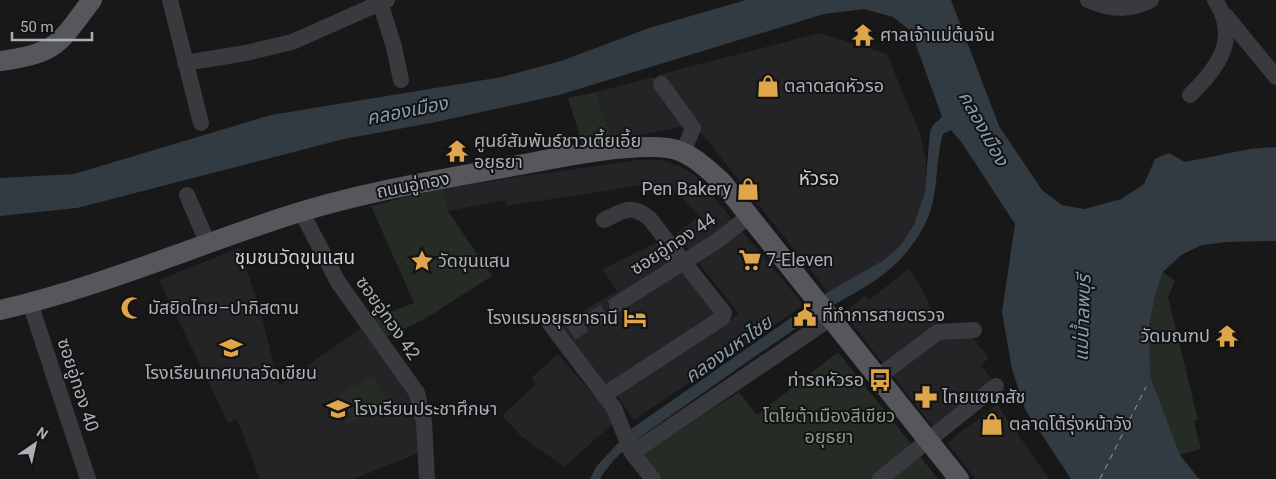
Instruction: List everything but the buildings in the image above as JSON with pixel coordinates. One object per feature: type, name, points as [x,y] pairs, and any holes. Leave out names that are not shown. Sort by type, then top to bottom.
[{"type":"main road","points":[[0,61],[34,56],[49,50],[71,29],[92,0]]},
{"type":"main road","name":"ถนนอู่ทอง","points":[[0,310],[30,303],[301,212],[370,194],[547,160],[648,147],[670,148],[683,152],[702,164],[722,182],[958,479]]},
{"type":"street","points":[[170,0],[201,124]]},
{"type":"street","points":[[1088,0],[1102,6],[1121,10],[1150,0]]},
{"type":"street","points":[[1215,0],[1224,14],[1276,77]]},
{"type":"street","points":[[185,63],[246,53],[292,42],[383,1],[401,80]]},
{"type":"street","points":[[1190,95],[1212,72],[1224,47],[1228,31],[1224,14]]},
{"type":"street","points":[[661,84],[693,128],[683,152]]},
{"type":"street","points":[[187,195],[208,244]]},
{"type":"street","points":[[604,220],[628,209],[639,210],[649,218],[724,316],[604,395]]},
{"type":"street","name":"ซอยอู่ทอง 42","points":[[301,212],[338,282],[417,393],[424,422],[428,479]]},
{"type":"street","name":"ซอยอู่ทอง 44","points":[[617,304],[684,262],[749,216]]},
{"type":"street","name":"ซอยอู่ทอง 40","points":[[30,303],[88,479]]},
{"type":"street","points":[[631,450],[824,310]]},
{"type":"street","points":[[550,324],[566,337],[614,408],[631,450],[653,479]]},
{"type":"street","points":[[878,377],[938,332],[974,330]]},
{"type":"street","points":[[880,479],[996,386]]},
{"type":"shaded area","points":[[820,33],[887,54],[920,134],[926,160],[925,192],[914,223],[901,245],[884,260],[860,276],[828,292],[657,75]]},
{"type":"shaded area","points":[[653,77],[689,125],[613,141],[596,92]]},
{"type":"shaded area","points":[[638,160],[660,160],[680,166],[696,176],[804,305],[634,420],[617,396],[739,314],[676,234],[699,216],[679,195],[657,186],[643,185],[507,206],[505,200],[448,211],[442,188]]},
{"type":"shaded area","points":[[660,241],[717,315],[608,387],[558,326],[617,291],[602,269]]},
{"type":"shaded area","name":"โรงเรียนประชาศึกษา","points":[[239,248],[260,309],[279,386],[362,327],[406,387],[419,418],[424,451],[353,479],[260,479],[237,419],[228,423],[159,280]]},
{"type":"shaded area","points":[[909,269],[921,287],[940,327],[886,367],[843,313],[865,296],[869,300]]},
{"type":"shaded area","points":[[970,334],[989,358],[981,365],[995,383],[935,430],[890,372],[939,335]]},
{"type":"shaded area","points":[[558,354],[616,421],[564,467],[521,436],[502,416],[536,384],[531,378]]},
{"type":"shaded area","name":"ตลาดโต้รุ่งหน้าวัง","points":[[997,404],[1049,479],[976,479],[947,443]]},
{"type":"green space","points":[[596,92],[613,141],[583,146],[568,98]]},
{"type":"green space","points":[[442,188],[448,211],[492,276],[423,320],[384,338],[371,319],[414,303],[371,206]]},
{"type":"green space","points":[[1163,272],[1175,281],[1168,297],[1198,420],[1194,421],[1201,449],[1180,455],[1149,376],[1149,327],[1155,295]]},
{"type":"green space","name":"โตโยต้าเมืองสีเขียว อยุธยา","points":[[838,352],[912,445],[870,479],[662,479],[642,454],[739,392],[757,415]]},
{"type":"green space","points":[[373,375],[388,401],[347,425],[332,400]]},
{"type":"green space","points":[[920,456],[938,479],[892,479]]},
{"type":"water","points":[[746,0],[951,0],[999,126],[1042,190],[1062,205],[1084,209],[1121,199],[1144,184],[1155,159],[1169,153],[1185,162],[1250,149],[1276,147],[1276,241],[1227,242],[1202,245],[1181,255],[1163,272],[1155,295],[1149,327],[1150,376],[1180,455],[1199,479],[1071,479],[1025,409],[1012,369],[1002,312],[1015,224],[962,143],[951,130],[943,134],[940,145],[935,191],[930,213],[914,243],[902,258],[874,281],[807,321],[643,436],[614,460],[600,479],[590,479],[596,467],[631,429],[828,292],[884,260],[901,245],[914,224],[925,192],[930,132],[933,125],[942,117],[911,31],[893,17],[864,9],[824,14],[559,95],[431,123],[344,139],[77,208],[0,216],[0,178],[74,174],[271,115],[502,77],[561,61],[649,28]]},
{"type":"ferry route","points":[[1100,479],[1146,387]]},
{"type":"tunnel","points":[[571,333],[617,304]]},
{"type":"place","name":"ศาลเจ้าแม่ต้นจัน","points":[[863,35]]},
{"type":"place","name":"ตลาดสดหัวรอ","points":[[768,86]]},
{"type":"place","name":"ศูนย์สัมพันธ์ชาวเตี้ยเอี้ย อยุธยา","points":[[457,151]]},
{"type":"place","name":"Pen Bakery","points":[[748,189]]},
{"type":"place","name":"7-Eleven","points":[[750,260]]},
{"type":"place","name":"วัดขุนแสน","points":[[422,261]]},
{"type":"place","name":"มัสยิดไทย–ปากิสตาน","points":[[132,308]]},
{"type":"place","name":"ที่ทำการสายตรวจ","points":[[805,315]]},
{"type":"place","name":"โรงแรมอยุธยาธานี","points":[[635,318]]},
{"type":"place","name":"วัดมณฑป","points":[[1227,336]]},
{"type":"place","name":"โรงเรียนเทศบาลวัดเขียน","points":[[231,348]]},
{"type":"place","name":"ท่ารถหัวรอ","points":[[880,380]]},
{"type":"place","name":"ไทยแซเภสัช","points":[[926,397]]},
{"type":"place","name":"โรงเรียนประชาศึกษา","points":[[338,409]]},
{"type":"place","name":"ตลาดโต้รุ่งหน้าวัง","points":[[992,424]]},
{"type":"district","name":"หัวรอ","points":[[819,178]]},
{"type":"district","name":"ชุมชนวัดขุนแสน","points":[[295,257]]},
{"type":"water label","name":"คลองเมือง","points":[[407,110]]},
{"type":"water label","name":"คลองเมือง","points":[[984,128]]},
{"type":"water label","name":"แม่น้ำลพบุรี","points":[[1082,318]]},
{"type":"water label","name":"คลองมหาไชย","points":[[728,349]]}]
